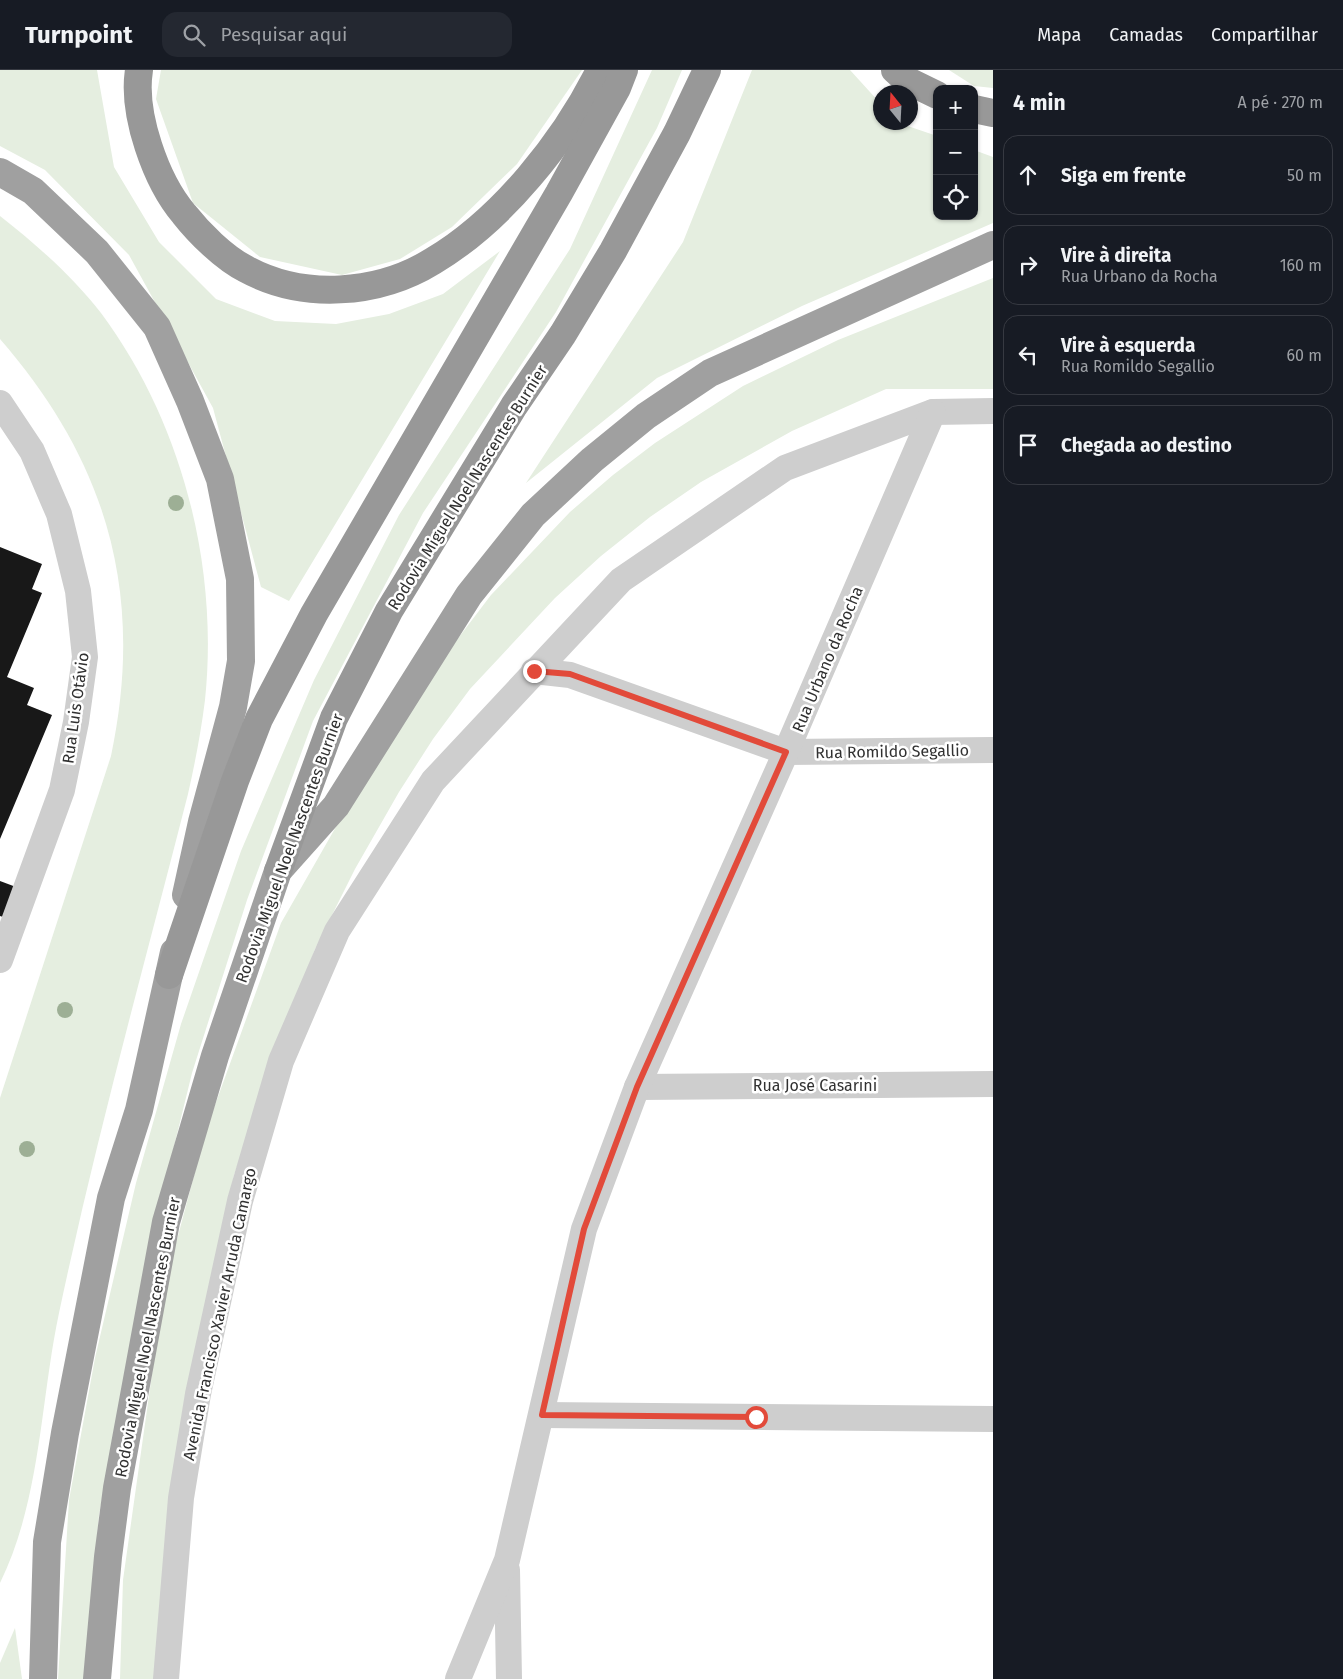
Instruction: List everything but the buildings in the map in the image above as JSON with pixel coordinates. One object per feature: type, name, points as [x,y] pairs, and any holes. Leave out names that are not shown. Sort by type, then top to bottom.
[{"type":"highway","points":[[139,70],[137,79],[141,112],[149,148],[170,198],[199,233],[245,269],[291,286],[337,291],[386,282],[432,262],[469,237],[530,178],[590,90],[600,70]]},
{"type":"highway","points":[[169,975],[235,781],[259,719],[314,614],[560,193],[617,88],[624,70]]},
{"type":"highway","name":"Rodovia Miguel Noel Nascentes Burnier","points":[[97,1679],[108,1557],[117,1488],[166,1222],[215,1056],[278,871],[334,718],[389,611],[514,406],[563,334],[613,251],[677,133],[707,70]]},
{"type":"highway","points":[[894,70],[906,80],[933,93]]},
{"type":"highway","points":[[978,110],[993,113]]},
{"type":"highway","points":[[0,172],[33,191],[97,252],[157,327],[190,401],[220,480],[240,579],[241,661],[233,707],[202,822],[139,1110],[111,1198],[65,1433],[47,1542],[43,1679]]},
{"type":"highway","points":[[278,871],[336,806],[469,595],[533,515],[592,460],[646,416],[710,373],[915,278],[993,245]]},
{"type":"street","name":"Rua Luis Otávio","points":[[0,404],[32,451],[60,514],[78,591],[85,657],[76,722],[62,790],[0,960]]},
{"type":"street","name":"Avenida Francisco Xavier Arruda Camargo","points":[[166,1679],[181,1498],[198,1394],[240,1201],[281,1061],[337,931],[434,781],[534,671],[621,580],[785,468],[933,412],[993,411]]},
{"type":"street","name":"Rua Urbano da Rocha","points":[[458,1679],[507,1560],[584,1229],[637,1087],[786,752],[933,412]]},
{"type":"street","name":"Rua Romildo Segallio","points":[[534,671],[570,674],[786,752],[993,750]]},
{"type":"street","name":"Rua José Casarini","points":[[637,1087],[993,1084]]},
{"type":"street","points":[[542,1415],[993,1419]]},
{"type":"street","name":"Rua Urbano da Rocha","points":[[507,1560],[509,1679]]},
{"type":"shaded area","points":[[0,70],[97,70],[114,167],[159,242],[216,299],[275,321],[336,324],[389,314],[443,294],[500,251],[289,601],[261,587],[213,408],[129,255],[45,170],[0,146]]},
{"type":"shaded area","points":[[161,70],[582,70],[517,164],[452,227],[400,259],[342,275],[260,257],[193,203],[156,99]]},
{"type":"shaded area","points":[[652,70],[682,70],[657,128],[556,312],[423,513],[313,721],[247,900],[192,1073],[157,1216],[127,1361],[99,1515],[84,1679],[58,1679],[69,1500],[95,1358],[136,1183],[181,1024],[241,851],[314,680],[399,515],[570,249]]},
{"type":"shaded area","points":[[752,70],[850,70],[873,95],[873,130],[918,130],[933,135],[933,220],[978,220],[978,151],[993,157],[993,223],[802,306],[657,378],[526,483],[683,242]]},
{"type":"shaded area","points":[[949,70],[993,70],[993,88],[972,85]]},
{"type":"shaded area","points":[[0,216],[54,262],[90,299],[129,355],[153,401],[173,448],[189,497],[200,547],[206,598],[208,649],[205,700],[188,794],[104,1117],[73,1248],[59,1313],[38,1450],[24,1518],[14,1551],[0,1583],[0,1098],[111,756],[120,697],[123,640],[119,586],[109,534],[92,483],[68,434],[37,386],[0,339]]},
{"type":"shaded area","points":[[993,278],[993,389],[886,389],[792,431],[701,482],[650,517],[601,556],[555,598],[470,689],[433,739],[399,792],[355,869],[315,949],[234,1175],[158,1679],[120,1679],[123,1580],[167,1277],[207,1127],[281,923],[353,797],[456,641],[491,595],[570,512],[613,475],[655,443],[743,386],[838,340]]},
{"type":"shaded area","points":[[15,1628],[22,1679],[0,1679],[0,1663]]},
{"type":"route","points":[[534,671],[570,674],[786,752],[637,1087],[584,1229],[542,1415],[756,1417]]}]
